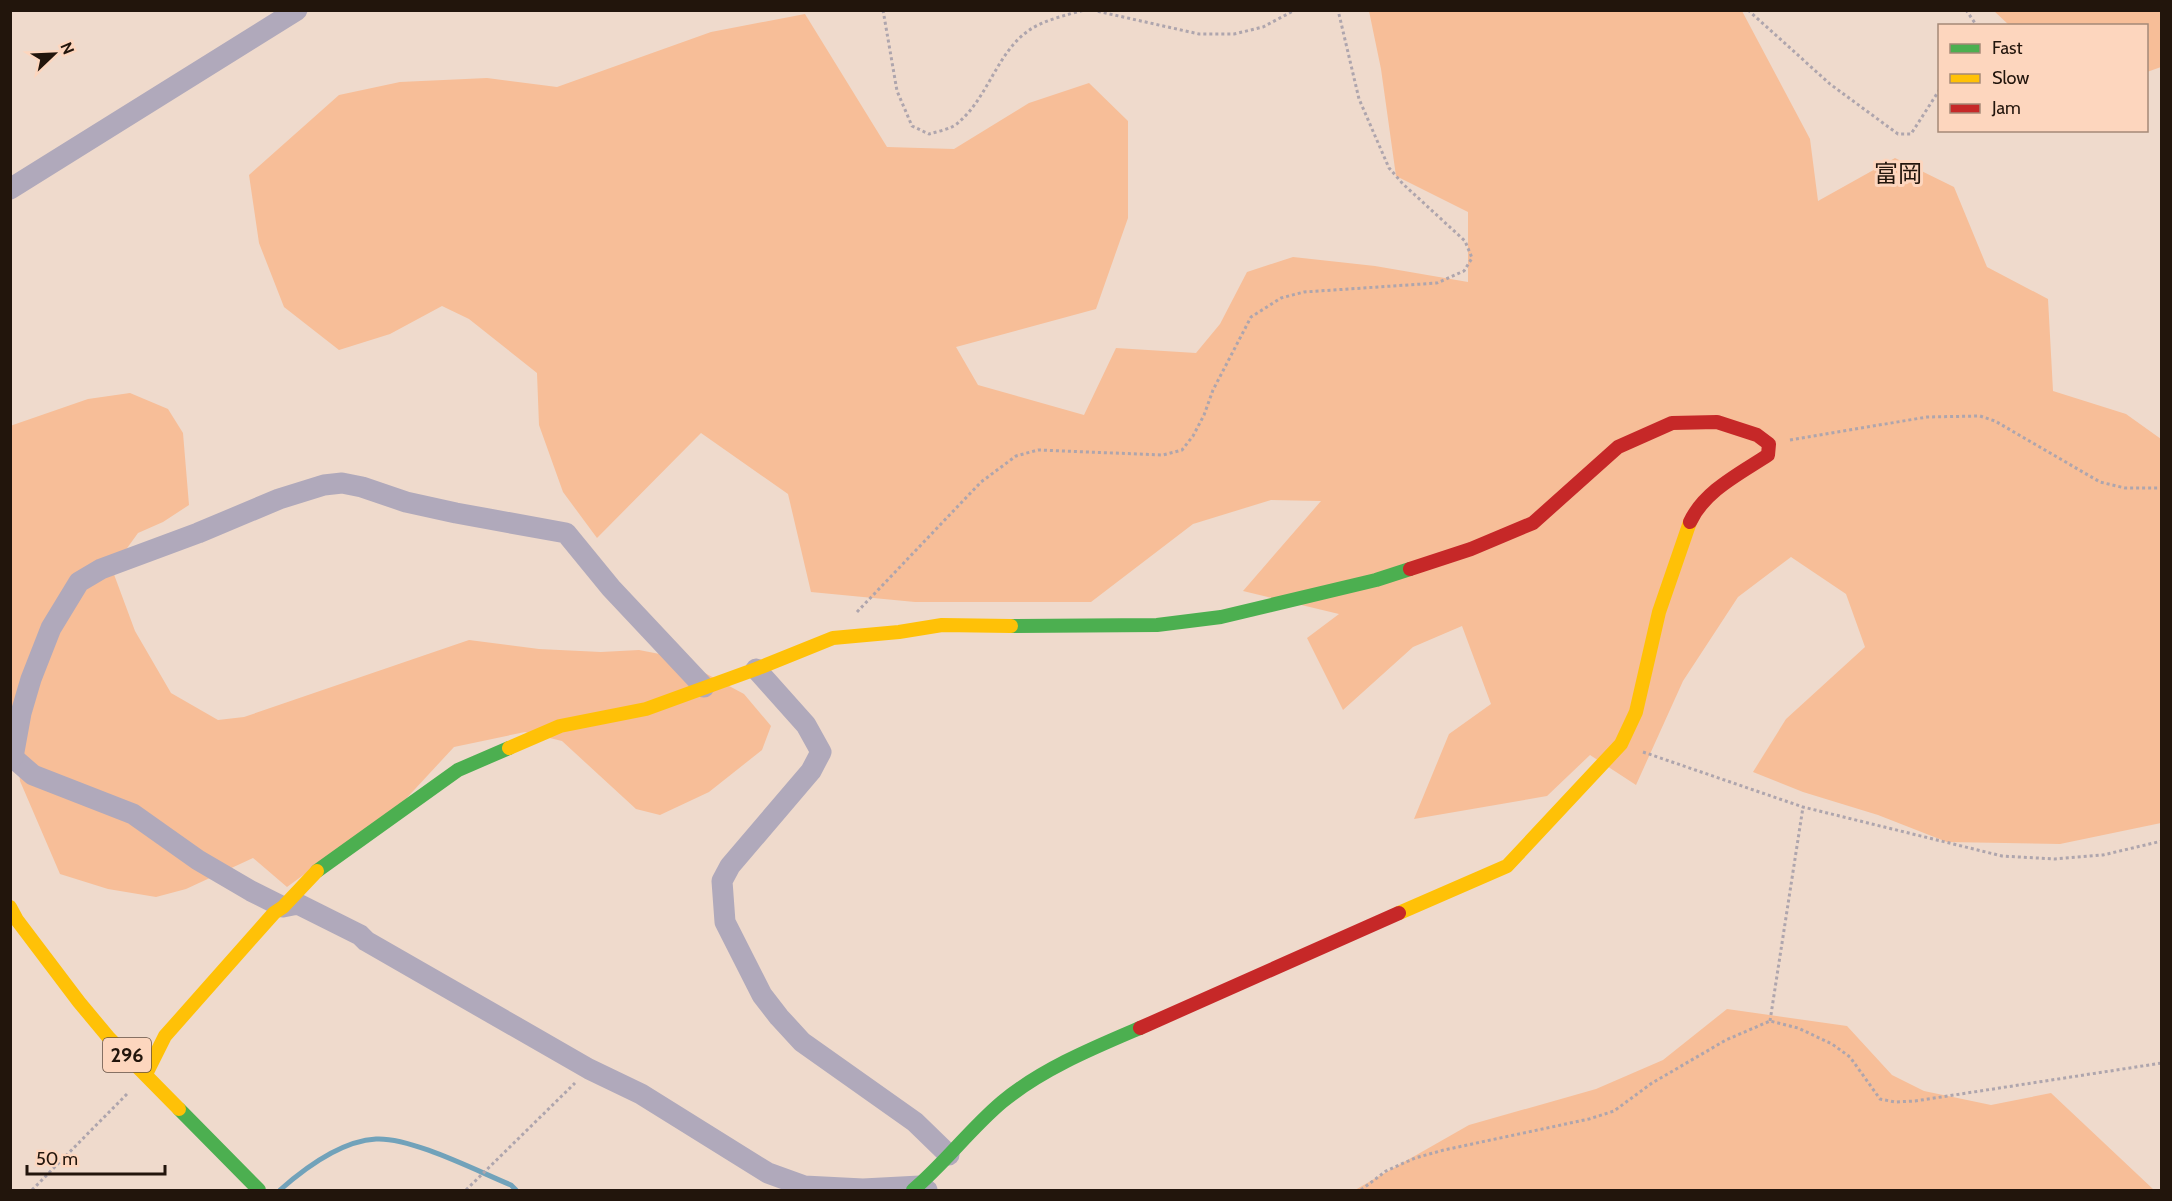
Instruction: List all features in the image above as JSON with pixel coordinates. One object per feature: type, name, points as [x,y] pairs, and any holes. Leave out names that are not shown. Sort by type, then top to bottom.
[{"type":"main road","points":[[146,1074],[165,1036],[274,913],[283,907],[317,871],[458,770],[560,726],[646,708],[756,669],[833,638],[899,632],[942,625],[1046,627],[1157,624],[1221,618],[1376,580],[1471,549],[1533,523],[1618,447],[1672,423],[1717,422],[1757,435],[1769,444],[1768,455],[1725,483],[1703,502],[1691,519],[1659,612],[1636,712],[1621,744],[1507,866],[1087,1051],[1026,1084],[1000,1103],[949,1155],[920,1189]]},
{"type":"main road","name":"296","points":[[10,907],[17,920],[109,1038],[259,1191]]},
{"type":"street","points":[[10,189],[297,10]]},
{"type":"street","points":[[704,687],[611,588],[566,533],[406,502],[362,487],[342,483],[324,485],[279,499],[198,533],[101,569],[79,582],[51,628],[31,679],[12,756],[33,775],[133,814],[226,878],[283,907],[298,904],[360,935],[376,947],[589,1069],[641,1094],[768,1173],[804,1186],[920,1189]]},
{"type":"street","points":[[756,669],[806,725],[821,752],[811,771],[730,866],[722,881],[725,922],[762,994],[802,1042],[915,1122],[949,1155]]},
{"type":"path","points":[[883,10],[897,91],[912,126],[930,134],[958,124],[976,102],[1009,51],[1029,30],[1064,15],[1084,10]]},
{"type":"path","points":[[1092,10],[1199,33],[1234,34],[1263,27],[1295,10]]},
{"type":"path","points":[[833,638],[981,482],[1016,456],[1038,450],[1163,455],[1182,450],[1193,436],[1213,390],[1251,316],[1281,298],[1304,292],[1437,283],[1464,271],[1472,258],[1465,241],[1403,184],[1389,168],[1359,99],[1338,10]]},
{"type":"path","points":[[1748,10],[1830,84],[1898,134],[1911,134],[1938,92]]},
{"type":"path","points":[[1966,10],[1976,24]]},
{"type":"path","points":[[1769,444],[1927,417],[1980,416],[1995,421],[2100,482],[2125,489],[2162,488]]},
{"type":"path","points":[[1621,744],[1803,807],[2001,856],[2055,859],[2103,855],[2162,841]]},
{"type":"path","points":[[1770,1021],[1803,807]]},
{"type":"path","points":[[1361,1191],[1386,1171],[1414,1158],[1589,1119],[1614,1111],[1652,1083],[1726,1040],[1770,1021],[1798,1028],[1832,1044],[1850,1057],[1880,1099],[1895,1102],[1915,1101],[2162,1063]]},
{"type":"path","points":[[466,1191],[589,1069]]},
{"type":"path","points":[[32,1191],[146,1074]]},
{"type":"shaded area","points":[[1369,11],[1742,11],[1810,139],[1818,201],[1895,158],[1954,187],[1987,267],[2048,299],[2053,391],[2126,414],[2161,439],[2161,823],[2060,844],[1947,842],[1878,815],[1803,792],[1753,772],[1786,719],[1865,647],[1846,594],[1791,557],[1738,597],[1683,681],[1636,785],[1590,755],[1547,796],[1414,819],[1449,734],[1491,704],[1462,626],[1413,647],[1343,710],[1307,638],[1339,614],[1243,591],[1321,501],[1271,500],[1193,524],[1091,602],[915,602],[811,592],[788,494],[701,433],[597,538],[563,492],[539,425],[537,373],[469,319],[442,306],[390,334],[339,350],[284,307],[259,243],[249,175],[339,95],[400,82],[487,78],[557,87],[711,32],[805,14],[887,147],[954,149],[1029,103],[1089,83],[1128,121],[1128,218],[1096,309],[956,347],[978,385],[1084,415],[1116,348],[1196,353],[1220,324],[1247,272],[1293,257],[1375,266],[1468,282],[1468,212],[1396,176],[1381,69]]},
{"type":"shaded area","points":[[1994,11],[2161,11],[2161,67],[2148,72],[2148,24],[2008,24]]},
{"type":"shaded area","points":[[130,393],[168,409],[183,433],[189,505],[163,522],[138,533],[112,569],[135,631],[171,693],[218,720],[244,717],[469,640],[539,649],[601,652],[639,650],[675,657],[744,694],[771,726],[762,750],[709,792],[660,815],[636,809],[562,741],[525,732],[454,747],[403,802],[287,887],[253,858],[186,889],[156,897],[108,889],[60,874],[20,781],[11,695],[10,426],[88,399]]},
{"type":"shaded area","points":[[1727,1009],[1847,1026],[1892,1075],[1924,1091],[1991,1105],[2051,1093],[2154,1190],[1355,1190],[1469,1125],[1596,1089],[1663,1060]]},
{"type":"waterway","points":[[280,1190],[313,1164],[337,1150],[376,1139],[407,1143],[425,1149],[511,1185],[516,1190]]},
{"type":"traffic: fast","points":[[1011,626],[1157,625],[1221,617],[1376,580],[1410,569]]},
{"type":"traffic: fast","points":[[317,871],[458,770],[509,748]]},
{"type":"traffic: fast","points":[[913,1190],[990,1112],[1017,1090],[1068,1060],[1140,1028]]},
{"type":"traffic: fast","points":[[179,1109],[259,1190]]},
{"type":"traffic: slow","points":[[1399,913],[1507,866],[1621,744],[1636,712],[1659,612],[1690,522]]},
{"type":"traffic: slow","points":[[509,748],[560,726],[646,709],[833,638],[899,632],[942,625],[1011,626]]},
{"type":"traffic: slow","points":[[146,1074],[165,1036],[274,913],[283,907],[317,871]]},
{"type":"traffic: slow","points":[[10,907],[17,920],[109,1038],[179,1109]]},
{"type":"traffic: jam","points":[[1410,569],[1471,549],[1533,523],[1618,447],[1672,423],[1717,422],[1757,435],[1769,444],[1768,455],[1714,492],[1704,501],[1690,522]]},
{"type":"traffic: jam","points":[[1140,1028],[1399,913]]},
{"type":"district","name":"富岡","points":[[1898,173]]}]
